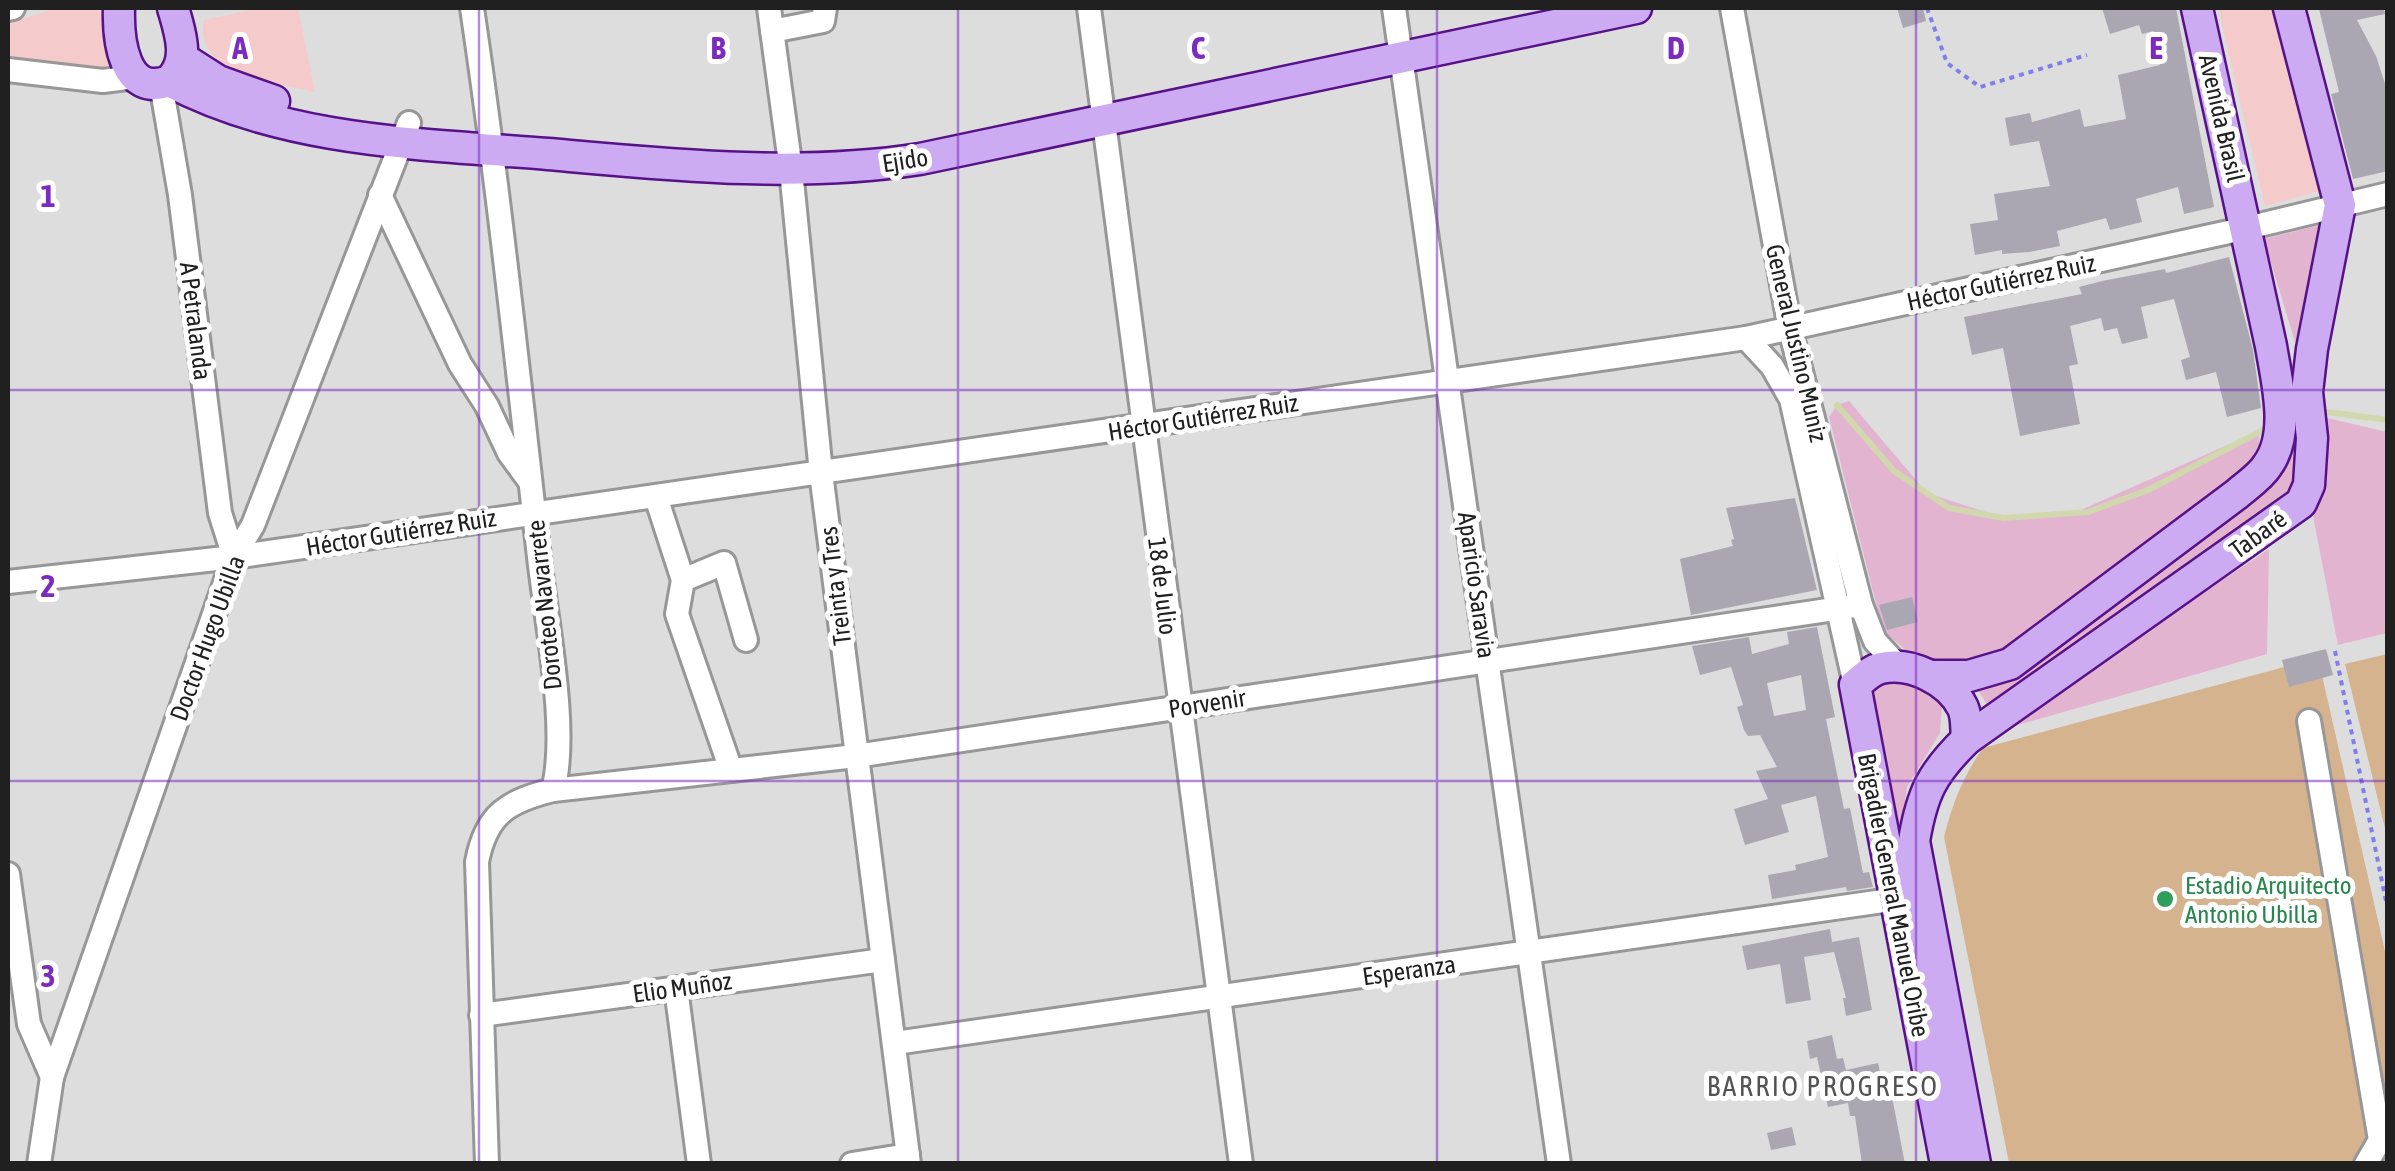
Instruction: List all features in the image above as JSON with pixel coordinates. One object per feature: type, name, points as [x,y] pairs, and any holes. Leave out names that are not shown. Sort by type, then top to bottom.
[{"type":"main road","points":[[119,8],[124,58],[162,75],[173,8]]},
{"type":"main road","name":"Ejido","points":[[162,75],[218,81],[278,102],[406,132],[789,161],[1104,110],[1398,34],[1539,8]]},
{"type":"main road","name":"Ejido","points":[[1398,34],[1636,8]]},
{"type":"main road","name":"Avenida Brasil","points":[[2197,8],[2247,228]]},
{"type":"main road","points":[[2289,8],[2340,206]]},
{"type":"main road","name":"Tabaré","points":[[1930,676],[1970,676],[2010,664],[2236,494],[2267,466],[2279,438],[2322,289],[2340,206]]},
{"type":"main road","name":"Tabaré","points":[[1967,740],[2300,503],[2309,485],[2312,438],[2293,392],[2247,228]]},
{"type":"main road","points":[[1854,685],[1877,668],[1898,666],[1930,676],[1951,689],[1965,712],[1967,740]]},
{"type":"main road","name":"Brigadier General Manuel Oribe","points":[[1854,685],[1975,1164]]},
{"type":"main road","name":"Brigadier General Manuel Oribe","points":[[1946,1164],[1908,897],[1921,802],[1939,767],[1967,740]]},
{"type":"street","name":"Doroteo Navarrete","points":[[472,8],[491,140],[557,720],[559,767],[552,790]]},
{"type":"street","name":"Treinta y Tres","points":[[769,8],[821,473],[909,1159]]},
{"type":"street","points":[[772,32],[823,22],[824,8]]},
{"type":"street","name":"18 de Julio","points":[[1089,8],[1242,1164]]},
{"type":"street","name":"General Justino Muniz","points":[[1732,8],[1790,329],[1861,606],[1875,642],[1898,666]]},
{"type":"street","name":"Aparicio Saravia","points":[[1398,34],[1558,1164]]},
{"type":"street","points":[[8,70],[103,81],[162,75]]},
{"type":"street","name":"A Petralanda","points":[[162,75],[220,513],[234,557]]},
{"type":"street","name":"Doctor Hugo Ubilla","points":[[38,1164],[52,1077],[234,557],[253,525],[406,132]]},
{"type":"street","points":[[380,194],[460,364],[487,406],[509,453],[531,483]]},
{"type":"street","name":"Héctor Gutiérrez Ruiz","points":[[8,582],[234,557],[1746,338],[2388,194]]},
{"type":"street","name":"General Justino Muniz","points":[[1746,338],[1772,366],[1790,398],[1854,685]]},
{"type":"street","points":[[656,497],[683,580],[677,614],[731,770]]},
{"type":"street","points":[[683,580],[724,563],[746,640]]},
{"type":"street","name":"Porvenir","points":[[552,790],[856,756],[1861,606]]},
{"type":"street","points":[[2309,721],[2380,1140],[2366,1164]]},
{"type":"street","points":[[487,1164],[478,862],[481,842],[494,818],[516,799],[552,790]]},
{"type":"street","points":[[8,874],[29,1024],[52,1077]]},
{"type":"street","name":"Esperanza","points":[[895,1043],[1908,897]]},
{"type":"street","name":"Elio Muñoz","points":[[482,1015],[883,960]]},
{"type":"street","points":[[676,988],[699,1164]]},
{"type":"street","points":[[852,1164],[909,1159]]},
{"type":"path","points":[[1927,8],[1947,64],[1980,87],[2087,55]]},
{"type":"path","points":[[2335,650],[2388,910]]},
{"type":"shaded area","points":[[8,8],[2387,8],[2387,1163],[8,1163]]},
{"type":"shaded area","points":[[55,8],[104,8],[108,67],[8,58],[8,24]]},
{"type":"shaded area","points":[[261,8],[298,8],[315,92],[241,73],[211,53],[204,39],[204,20]]},
{"type":"shaded area","points":[[2218,8],[2274,8],[2326,189],[2265,206]]},
{"type":"shaded area","points":[[2324,224],[2295,342],[2264,239]]},
{"type":"shaded area","points":[[1849,401],[1927,493],[2004,518],[2074,513],[2259,431],[2259,462],[2015,649],[1977,662],[1919,661],[1883,631],[1829,417],[1837,405]]},
{"type":"shaded area","points":[[2323,417],[2387,432],[2387,633],[2338,645],[2313,516],[2325,435]]},
{"type":"shaded area","points":[[2302,441],[2297,494],[1991,711],[1978,690],[2132,587],[2278,479]]},
{"type":"shaded area","points":[[2269,549],[2267,654],[2000,730]]},
{"type":"shaded area","points":[[2388,654],[2387,837],[2345,664]]},
{"type":"shaded area","name":"Estadio Arquitecto Antonio Ubilla","points":[[2318,658],[2387,960],[2387,1163],[2009,1163],[1944,837],[1959,791],[1976,759],[1983,748]]},
{"type":"shaded area","points":[[1894,680],[1920,689],[1942,706],[1940,733],[1907,787],[1897,860],[1868,692]]},
{"type":"building","points":[[1897,8],[1923,8],[1926,21],[1903,28]]},
{"type":"building","points":[[2102,8],[2176,8],[2214,207],[2184,214],[2178,187],[2136,199],[2142,222],[2110,230],[2106,218],[2057,231],[2060,246],[1975,255],[1970,224],[1998,220],[1994,194],[2050,186],[2039,141],[2010,146],[2005,118],[2030,113],[2032,122],[2080,109],[2084,127],[2126,119],[2118,75],[2160,65],[2154,31],[2142,34],[2139,25],[2110,34]]},
{"type":"building","points":[[2384,8],[2385,14],[2357,20],[2376,56],[2388,93],[2388,171],[2353,179],[2331,94],[2339,92],[2319,9]]},
{"type":"building","points":[[2229,257],[2253,350],[2261,408],[2227,417],[2216,372],[2186,380],[2181,360],[2190,357],[2174,299],[2141,307],[2148,338],[2122,344],[2117,328],[2104,331],[2101,318],[2070,326],[2078,364],[2069,366],[2080,424],[2020,436],[2003,348],[1972,355],[1964,317],[2082,294],[2079,287],[2102,281],[2165,269],[2166,273]]},
{"type":"building","points":[[1795,498],[1817,590],[1691,615],[1680,559],[1733,546],[1726,508]]},
{"type":"building","points":[[1912,597],[1918,622],[1887,630],[1879,605]]},
{"type":"building","points":[[1817,627],[1835,717],[1826,719],[1844,809],[1850,808],[1863,873],[1869,872],[1873,887],[1847,891],[1846,887],[1772,899],[1768,875],[1796,870],[1795,865],[1828,857],[1816,796],[1781,805],[1789,832],[1745,845],[1734,809],[1768,799],[1756,771],[1777,767],[1760,735],[1748,736],[1744,730],[1737,707],[1743,705],[1731,667],[1700,675],[1692,646],[1749,637],[1752,654],[1789,644],[1787,632]],"holes":[[[1801,675],[1806,710],[1774,716],[1767,683]]]},
{"type":"building","points":[[2326,649],[2333,675],[2289,687],[2282,660]]},
{"type":"building","points":[[1830,929],[1832,942],[1859,937],[1872,1010],[1846,1016],[1846,998],[1832,944],[1834,952],[1804,957],[1811,1000],[1786,1004],[1780,964],[1747,970],[1742,946]]},
{"type":"building","points":[[1832,1035],[1837,1059],[1843,1058],[1846,1070],[1878,1063],[1883,1086],[1887,1085],[1893,1102],[1905,1164],[1862,1164],[1855,1116],[1850,1116],[1848,1103],[1828,1107],[1817,1057],[1810,1059],[1807,1041]]},
{"type":"building","points":[[1792,1127],[1796,1145],[1771,1150],[1767,1133]]},
{"type":"waterway","points":[[1837,405],[1894,471],[1949,508],[2004,518],[2088,512],[2148,490],[2269,427]]},
{"type":"waterway","points":[[2319,411],[2388,420]]},
{"type":"place","name":"Estadio Arquitecto Antonio Ubilla","points":[[2165,899]]},
{"type":"district","name":"BARRIO PROGRESO","points":[[1823,1086]]}]
